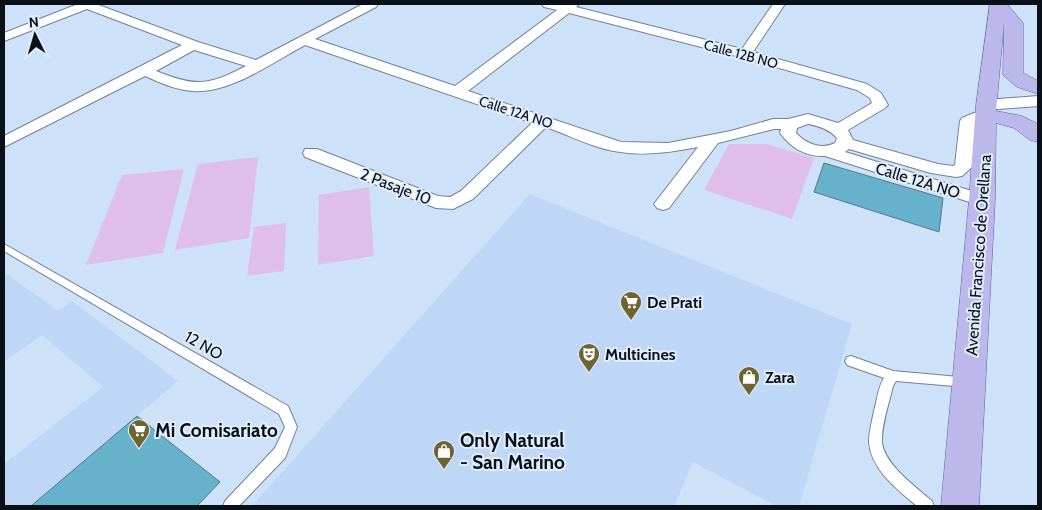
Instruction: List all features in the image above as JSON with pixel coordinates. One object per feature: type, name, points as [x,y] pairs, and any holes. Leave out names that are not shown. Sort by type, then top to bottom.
[{"type":"main road","points":[[998,4],[1014,23],[1012,75],[1024,83],[1038,88]]},
{"type":"main road","name":"Avenida Francisco de Orellana","points":[[960,506],[982,200],[986,110],[998,4]]},
{"type":"main road","points":[[986,110],[1032,129],[1038,135]]},
{"type":"street","points":[[4,37],[87,4],[193,45],[257,65]]},
{"type":"street","points":[[146,71],[182,87],[205,88],[226,82],[372,4]]},
{"type":"street","name":"Calle 12B NO","points":[[548,4],[570,6],[862,87],[876,96],[880,105],[842,136]]},
{"type":"street","points":[[745,54],[779,4]]},
{"type":"street","points":[[458,92],[570,6]]},
{"type":"street","name":"Calle 12A NO","points":[[304,40],[619,147],[643,149],[668,148],[732,135],[773,124],[791,124],[801,120],[815,120],[842,136],[937,169],[956,172],[963,167],[968,121],[986,110]]},
{"type":"street","points":[[4,142],[146,71],[193,45]]},
{"type":"street","points":[[986,110],[1038,102]]},
{"type":"street","name":"2 Pasaje 10","points":[[311,153],[436,202],[453,203],[467,195],[543,121]]},
{"type":"street","points":[[791,124],[788,130],[794,141]]},
{"type":"street","name":"Calle 12A NO","points":[[732,135],[794,141],[808,148],[825,151],[982,200]]},
{"type":"street","points":[[825,151],[839,149],[842,136]]},
{"type":"street","points":[[664,204],[713,138]]},
{"type":"lane","name":"12 NO","points":[[4,247],[284,410],[291,428],[280,453],[230,506]]},
{"type":"lane","points":[[851,361],[893,376],[970,382]]},
{"type":"lane","points":[[893,376],[887,384],[875,443],[879,457],[884,464],[923,504]]},
{"type":"shaded area","points":[[729,144],[766,144],[814,158],[792,219],[704,190]]},
{"type":"shaded area","points":[[258,157],[249,238],[175,250],[198,164]]},
{"type":"shaded area","points":[[184,169],[163,253],[86,265],[122,175]]},
{"type":"shaded area","points":[[369,187],[374,256],[318,265],[319,195]]},
{"type":"shaded area","points":[[530,194],[852,324],[799,506],[776,506],[693,462],[674,506],[252,506]]},
{"type":"shaded area","points":[[286,223],[284,271],[247,276],[254,227]]},
{"type":"shaded area","points":[[4,272],[58,311],[72,301],[178,381],[31,506],[4,506],[4,464],[103,387],[42,335],[4,362]]},
{"type":"building","points":[[824,163],[943,198],[939,232],[814,192]]},
{"type":"building","name":"Mi Comisariato","points":[[137,416],[220,482],[197,506],[31,506]]},
{"type":"place","name":"De Prati","points":[[631,321]]},
{"type":"place","name":"Multicines","points":[[589,373]]},
{"type":"place","name":"Zara","points":[[749,396]]},
{"type":"place","name":"Mi Comisariato","points":[[139,449]]},
{"type":"place","name":"Only Natural - San Marino","points":[[444,470]]}]
